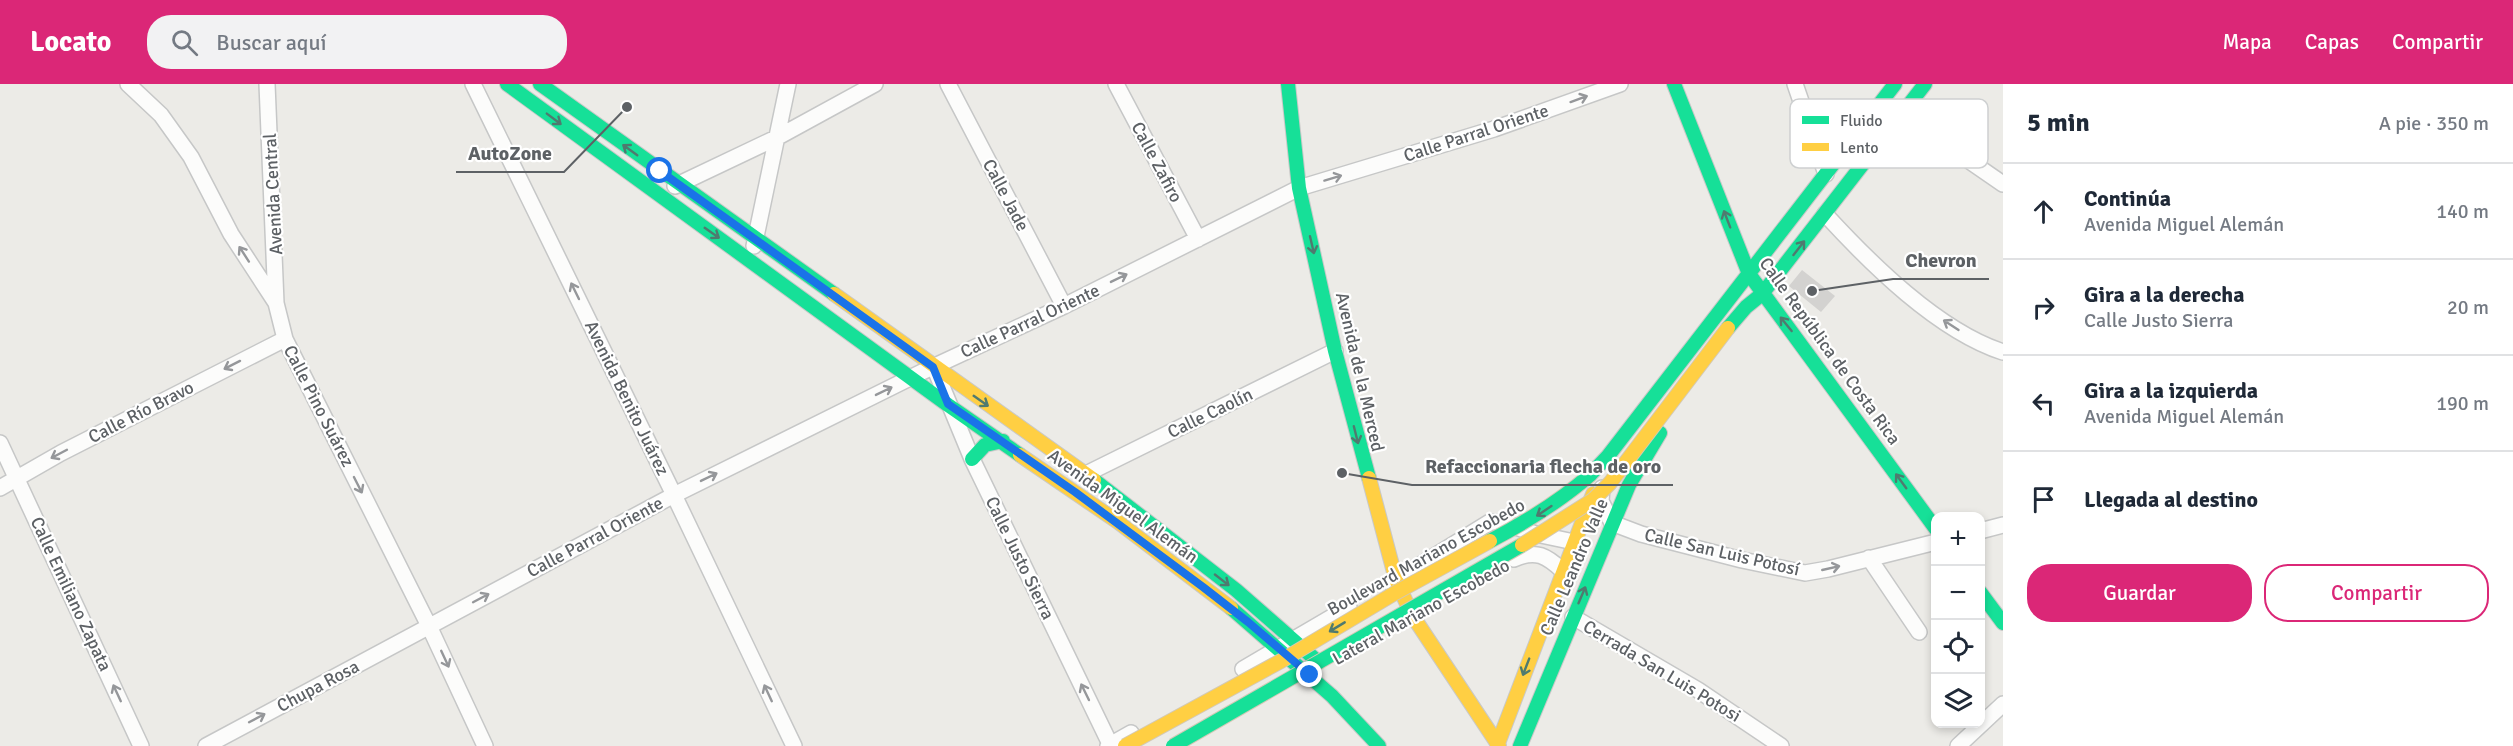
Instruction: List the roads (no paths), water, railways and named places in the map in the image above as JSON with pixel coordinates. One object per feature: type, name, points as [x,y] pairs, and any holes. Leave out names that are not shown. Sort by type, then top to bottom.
[{"type":"main road","name":"Avenida Miguel Alemán","points":[[507,84],[655,194],[1003,441],[1203,587],[1310,675],[1379,746]]},
{"type":"main road","name":"Avenida Miguel Alemán","points":[[540,84],[933,367],[1086,474],[1236,590],[1327,670]]},
{"type":"main road","name":"Avenida de la Merced","points":[[1288,84],[1299,188],[1335,351],[1396,580],[1412,615],[1498,745]]},
{"type":"main road","name":"Calle República de Costa Rica","points":[[1674,84],[1749,274],[1931,523]]},
{"type":"main road","name":"Boulevard Mariano Escobedo","points":[[1884,99],[1895,84]]},
{"type":"main road","name":"Boulevard Mariano Escobedo","points":[[1914,99],[1925,84]]},
{"type":"main road","name":"Boulevard Mariano Escobedo","points":[[1114,746],[1281,661],[1395,593],[1532,518],[1568,494],[1608,456],[1831,168]]},
{"type":"main road","name":"Boulevard Mariano Escobedo","points":[[1173,746],[1550,529],[1593,500],[1625,464],[1728,328],[1746,307],[1762,294],[1861,168]]},
{"type":"main road","name":"Calle Leandro Valle","points":[[1520,746],[1629,485],[1663,428],[1737,334],[1762,294]]},
{"type":"main road","points":[[972,459],[986,445],[1003,441]]},
{"type":"main road","name":"Calle Leandro Valle","points":[[1498,745],[1608,456]]},
{"type":"main road","points":[[1985,599],[2003,623]]},
{"type":"street","name":"Calle Pino Suárez","points":[[128,84],[161,115],[177,136],[231,234],[276,303],[285,339],[429,626],[485,746]]},
{"type":"street","name":"Avenida Central","points":[[267,84],[276,303]]},
{"type":"street","name":"Avenida Benito Juárez","points":[[473,84],[794,746]]},
{"type":"street","points":[[750,260],[788,84]]},
{"type":"street","points":[[655,194],[679,185],[778,137],[875,84]]},
{"type":"street","name":"Calle Jade","points":[[948,84],[1064,306]]},
{"type":"street","name":"Calle Zafiro","points":[[1116,84],[1198,239]]},
{"type":"street","name":"Calle Parral Oriente","points":[[429,626],[674,495],[933,367],[1064,306],[1299,188],[1494,129],[1620,84]]},
{"type":"street","points":[[1795,84],[1800,99]]},
{"type":"street","points":[[1824,168],[1826,174]]},
{"type":"street","points":[[1980,168],[2003,184]]},
{"type":"street","points":[[1825,214],[1851,243],[1908,295],[1949,324],[1989,348],[2003,352]]},
{"type":"street","name":"Calle Río Bravo","points":[[0,488],[17,477],[285,339]]},
{"type":"street","name":"Calle Caolín","points":[[1086,474],[1335,351]]},
{"type":"street","name":"Calle Justo Sierra","points":[[933,367],[972,459],[1114,746]]},
{"type":"street","name":"Calle Emiliano Zapata","points":[[0,443],[141,746]]},
{"type":"street","points":[[1608,456],[1600,501],[1612,523]]},
{"type":"street","points":[[1114,746],[1490,522],[1501,522],[1536,534],[1574,542]]},
{"type":"street","name":"Calle San Luis Potosí","points":[[1612,523],[1674,542],[1805,573],[1931,543]]},
{"type":"street","points":[[1985,530],[2003,525]]},
{"type":"street","name":"Lateral Mariano Escobedo","points":[[1186,746],[1310,675],[1327,670],[1412,615],[1521,556],[1531,553],[1546,556],[1563,571]]},
{"type":"street","points":[[1869,558],[1919,632]]},
{"type":"street","name":"Cerrada San Luis Potosi","points":[[1573,617],[1698,690],[1781,746]]},
{"type":"street","name":"Chupa Rosa","points":[[206,746],[429,626]]},
{"type":"street","points":[[1958,746],[2003,704]]},
{"type":"place","name":"AutoZone","points":[[627,107]]},
{"type":"place","name":"Chevron","points":[[1812,291]]},
{"type":"place","name":"Refaccionaria flecha de oro","points":[[1342,473]]}]
